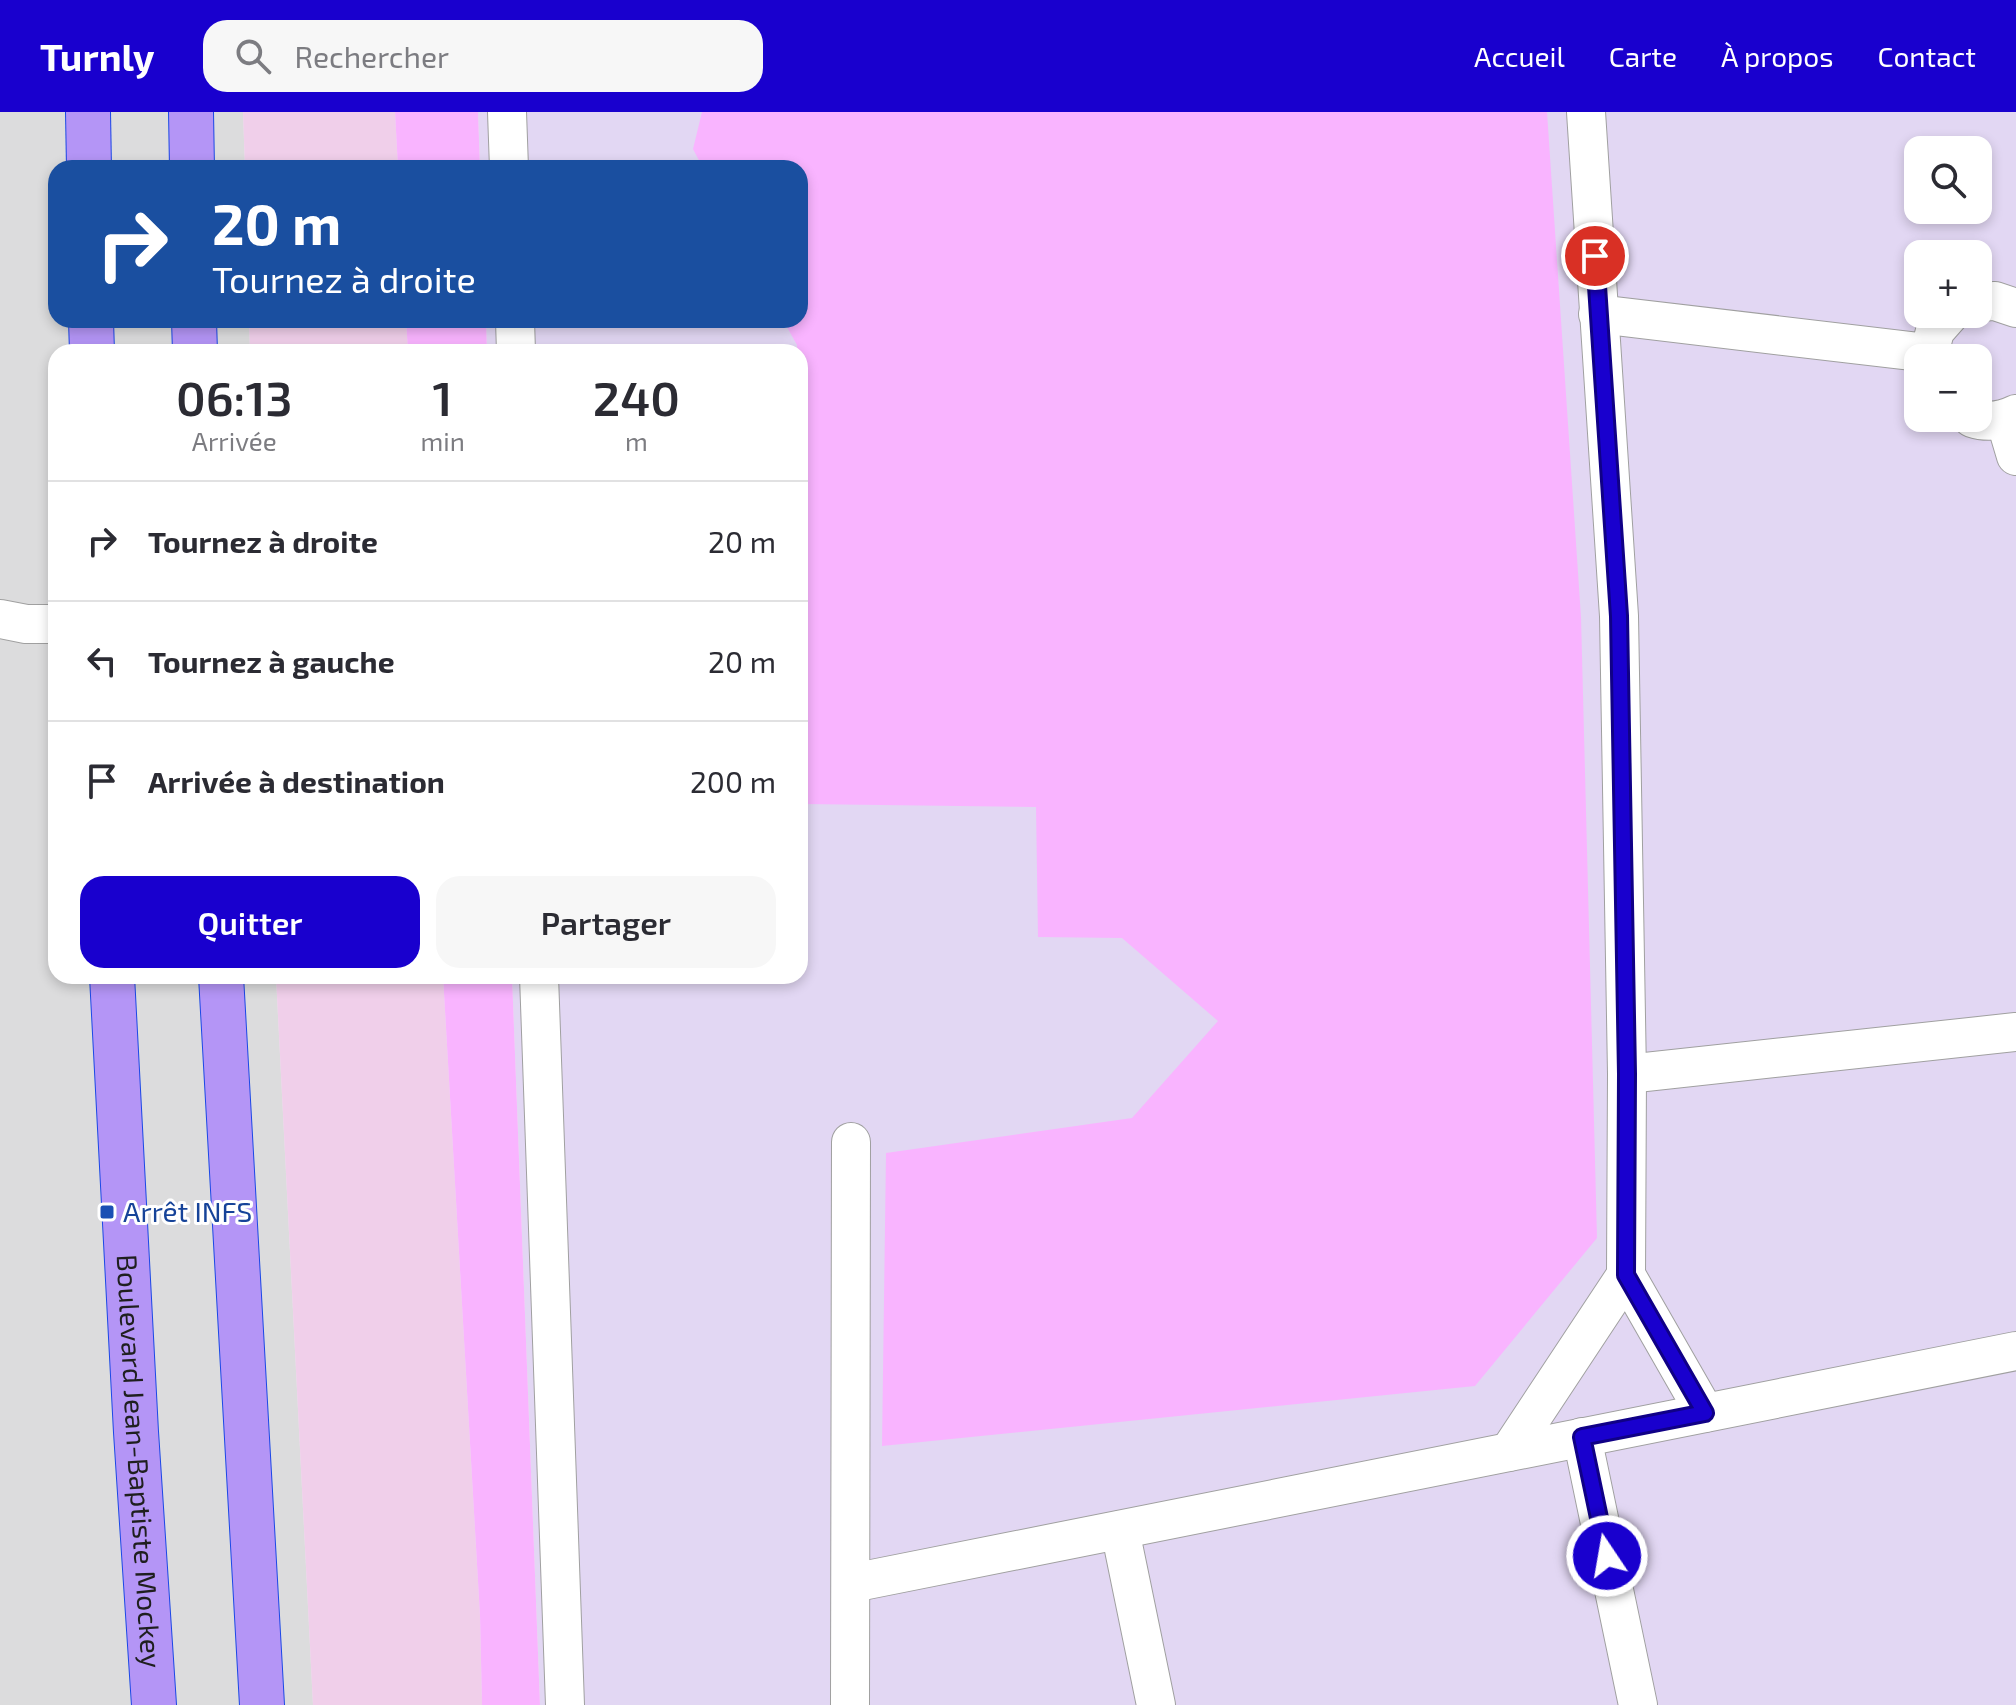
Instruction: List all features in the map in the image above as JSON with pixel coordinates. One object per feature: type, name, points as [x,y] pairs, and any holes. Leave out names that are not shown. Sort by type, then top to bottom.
[{"type":"highway","points":[[88,112],[89,160]]},
{"type":"highway","points":[[191,112],[192,160]]},
{"type":"highway","name":"Boulevard Jean-Baptiste Mockey","points":[[112,984],[154,1705]]},
{"type":"highway","points":[[221,984],[262,1705]]},
{"type":"street","points":[[507,112],[509,160]]},
{"type":"street","points":[[1586,112],[1619,616],[1627,1074],[1626,1275],[1705,1413]]},
{"type":"street","points":[[1992,301],[2016,308]]},
{"type":"street","points":[[1598,314],[1904,352]]},
{"type":"street","points":[[1998,417],[2016,456]]},
{"type":"street","points":[[0,619],[48,624]]},
{"type":"street","points":[[539,984],[565,1705]]},
{"type":"street","points":[[1627,1074],[2016,1032]]},
{"type":"street","points":[[850,1705],[851,1142]]},
{"type":"street","points":[[1509,1452],[1626,1275]]},
{"type":"street","points":[[852,1583],[2016,1351]]},
{"type":"street","points":[[1582,1437],[1638,1705]]},
{"type":"street","points":[[1120,1530],[1156,1705]]},
{"type":"shaded area","points":[[0,112],[243,112],[245,160],[48,160],[48,328],[249,328],[250,344],[48,344],[48,984],[276,984],[313,1705],[0,1705]]},
{"type":"shaded area","points":[[243,112],[395,112],[398,160],[245,160]]},
{"type":"shaded area","points":[[478,112],[2016,112],[2016,1705],[540,1705],[512,984],[808,984],[808,344],[487,344],[486,328],[808,328],[808,160],[480,160]]},
{"type":"shaded area","points":[[249,328],[406,328],[408,344],[250,344]]},
{"type":"shaded area","points":[[276,984],[443,984],[480,1616],[482,1705],[313,1705]]},
{"type":"sand","points":[[395,112],[478,112],[480,160],[398,160]]},
{"type":"sand","points":[[702,112],[1547,112],[1581,617],[1597,1238],[1475,1386],[882,1446],[886,1153],[1132,1118],[1218,1021],[1122,938],[1038,937],[1036,807],[808,804],[808,344],[796,344],[787,328],[808,328],[808,160],[699,160],[693,149]]},
{"type":"sand","points":[[406,328],[486,328],[487,344],[408,344]]},
{"type":"sand","points":[[443,984],[512,984],[540,1705],[482,1705],[480,1616]]},
{"type":"place","name":"Arrêt INFS","points":[[107,1212]]},
{"type":"route","points":[[1595,256],[1619,616],[1627,1074],[1626,1275],[1705,1413],[1582,1437],[1607,1556]]}]
